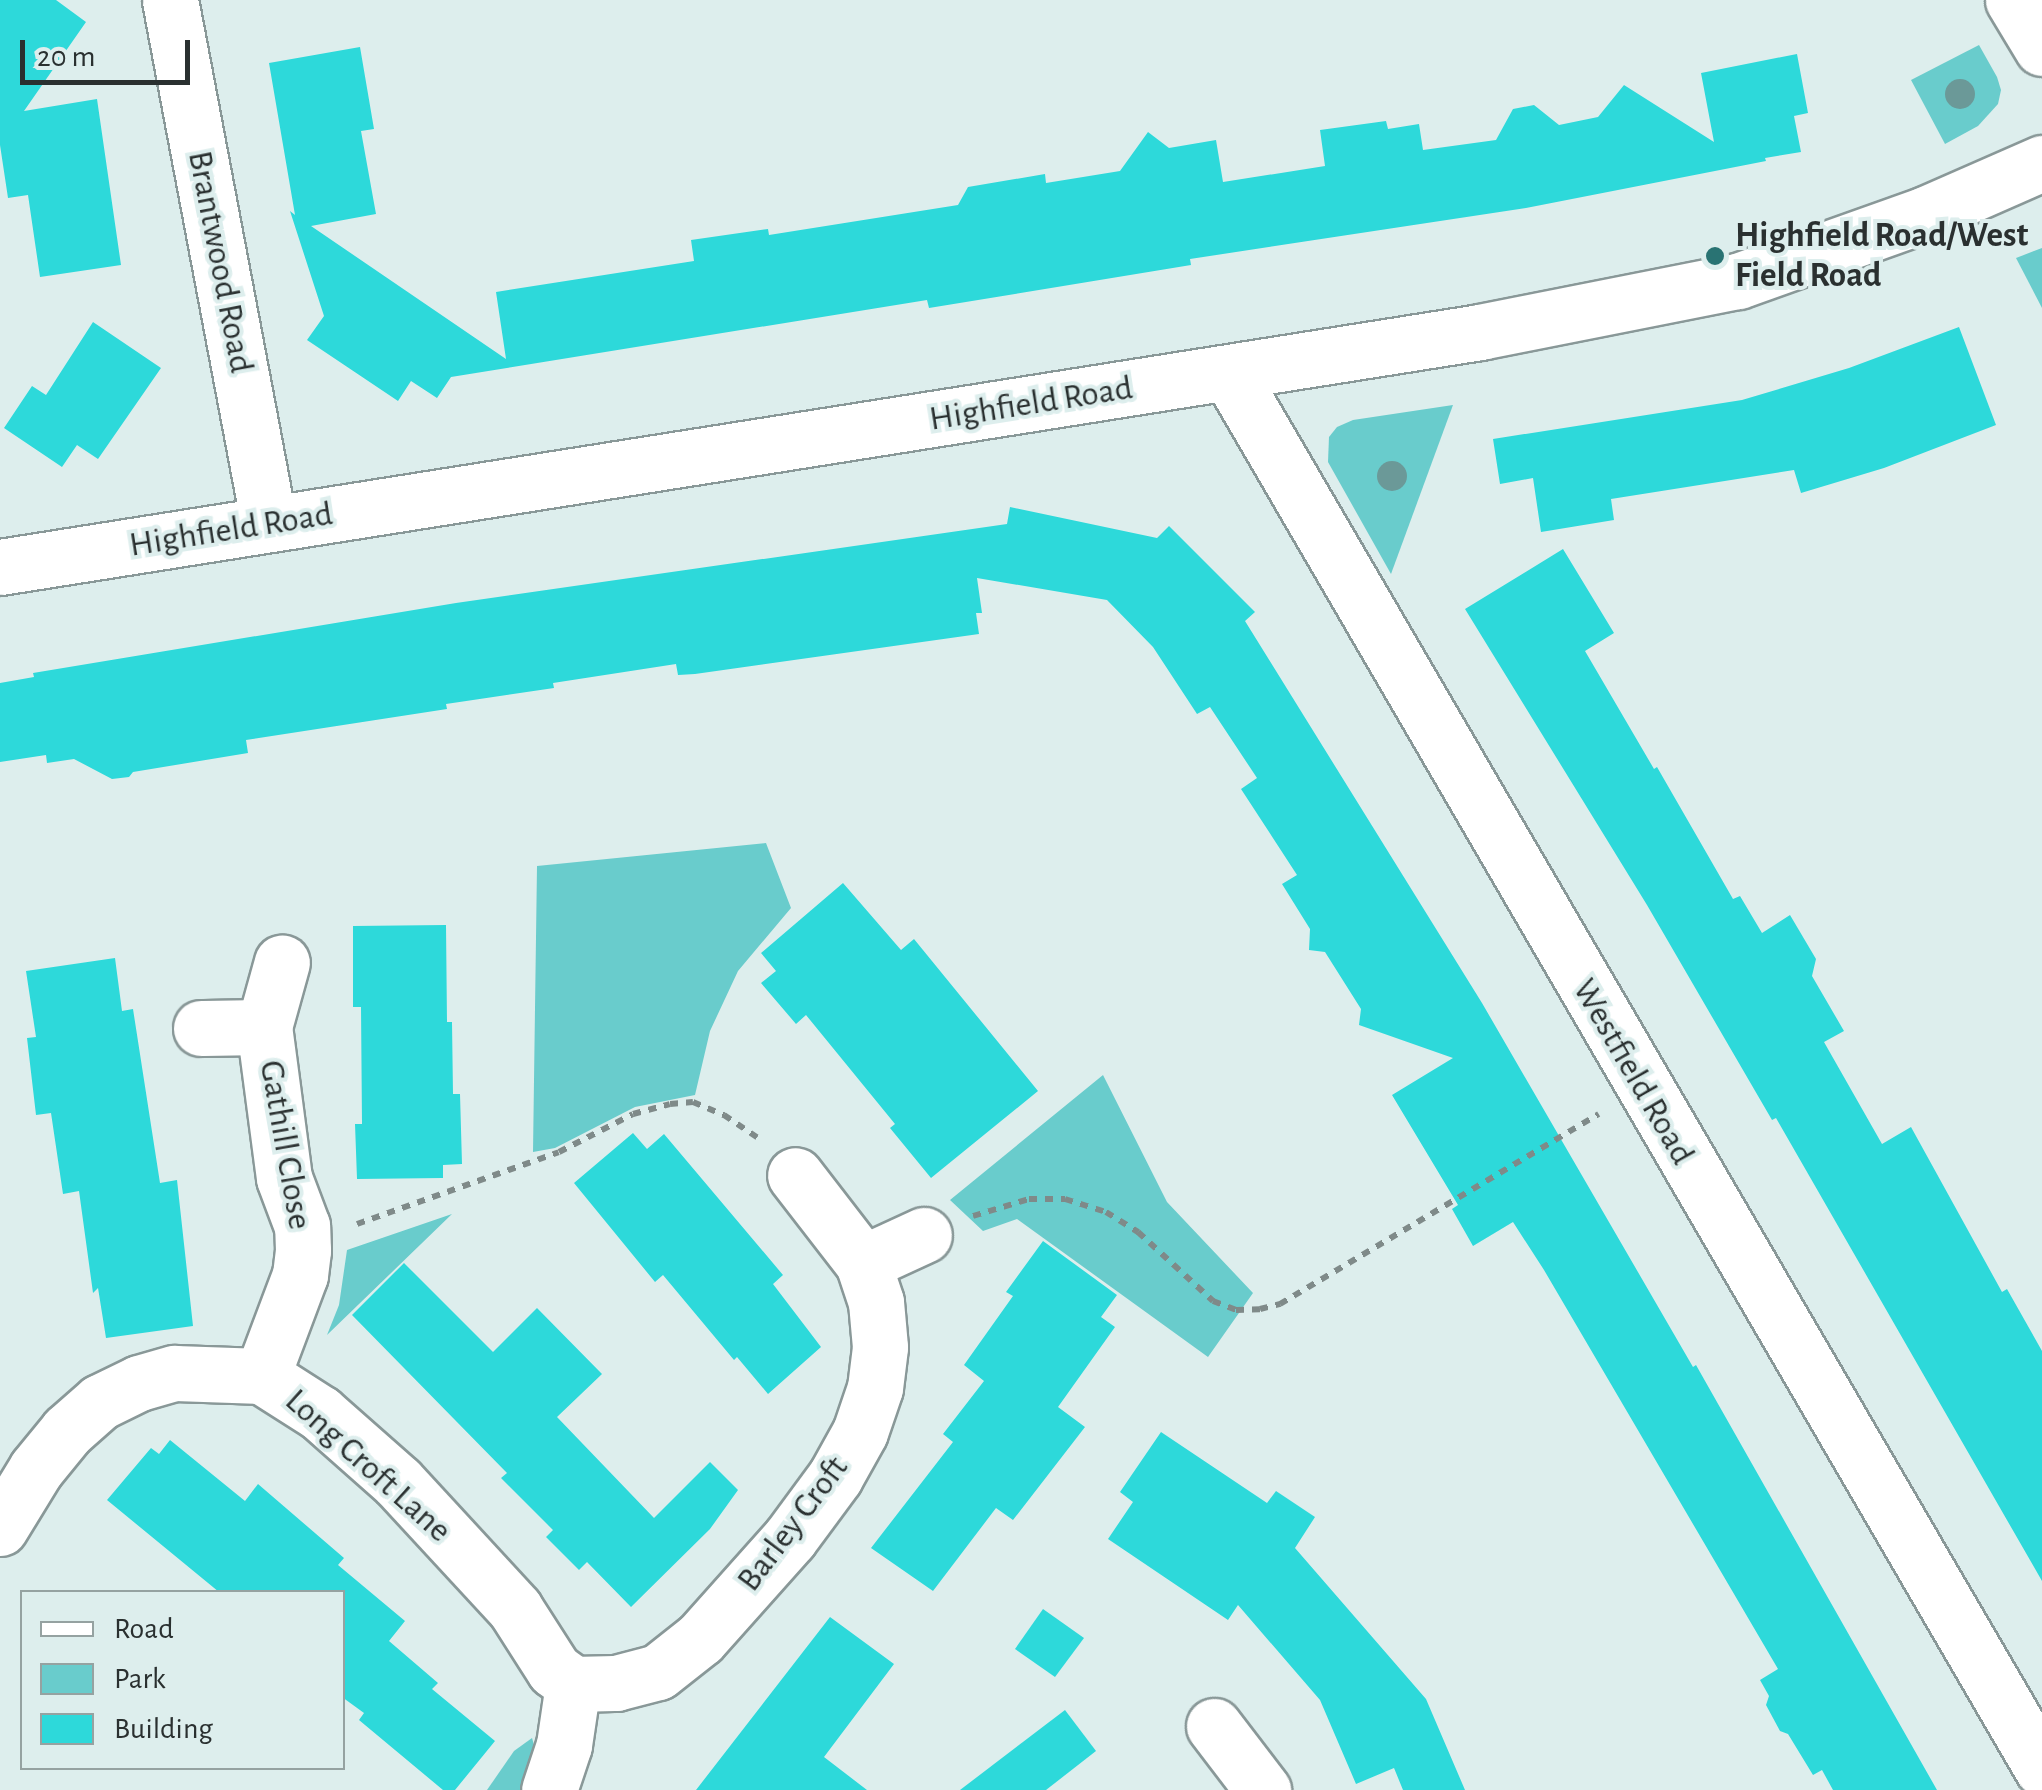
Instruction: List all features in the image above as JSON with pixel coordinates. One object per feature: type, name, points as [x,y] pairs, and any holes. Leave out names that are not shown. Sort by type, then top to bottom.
[{"type":"street","name":"Brantwood Road","points":[[170,0],[269,524]]},
{"type":"street","points":[[2013,0],[2042,48]]},
{"type":"street","name":"Highfield Road","points":[[0,566],[1480,332],[1738,282],[1926,214],[2042,164]]},
{"type":"street","name":"Westfield Road","points":[[1228,373],[2042,1768]]},
{"type":"street","name":"Gathill Close","points":[[262,1376],[300,1275],[303,1250],[302,1226],[284,1178],[264,1027],[282,962]]},
{"type":"street","name":"Gathill Close","points":[[201,1028],[264,1027]]},
{"type":"street","name":"Barley Croft","points":[[573,1684],[616,1683],[658,1672],[700,1639],[790,1538],[835,1477],[860,1432],[876,1388],[880,1347],[876,1302],[863,1263],[783,1161]]},
{"type":"street","points":[[863,1263],[946,1227]]},
{"type":"street","name":"Long Croft Lane","points":[[0,1528],[36,1468],[67,1430],[100,1402],[139,1383],[175,1373],[262,1376],[320,1412],[398,1482],[514,1610],[554,1670],[573,1684]]},
{"type":"street","points":[[549,1790],[564,1745],[573,1684]]},
{"type":"path","points":[[342,1228],[559,1152],[633,1114],[670,1104],[693,1102],[724,1114],[783,1161]]},
{"type":"path","points":[[946,1227],[1028,1198],[1066,1199],[1106,1212],[1138,1232],[1212,1301],[1236,1310],[1260,1309],[1280,1304],[1608,1108]]},
{"type":"green space","points":[[1979,45],[1997,77],[2001,90],[1998,104],[1978,126],[1945,144],[1911,80]]},
{"type":"green space","points":[[2042,248],[2042,308],[2016,258]]},
{"type":"green space","points":[[1453,405],[1391,574],[1328,462],[1329,437],[1337,427],[1353,420]]},
{"type":"green space","points":[[766,843],[791,908],[738,971],[710,1031],[695,1095],[635,1107],[555,1148],[533,1152],[537,866]]},
{"type":"green space","points":[[1103,1075],[1167,1202],[1253,1293],[1208,1357],[1017,1219],[983,1231],[950,1200]]},
{"type":"green space","points":[[452,1214],[327,1335],[339,1305],[347,1250]]},
{"type":"green space","points":[[532,1738],[536,1752],[524,1790],[487,1790],[514,1751]]},
{"type":"building","points":[[0,0],[56,0],[86,22],[24,111],[97,99],[121,265],[40,277],[28,195],[8,198],[0,145]]},
{"type":"building","points":[[360,47],[374,129],[361,131],[376,214],[311,226],[506,359],[496,292],[694,261],[691,240],[768,229],[769,235],[958,205],[968,187],[1045,174],[1046,183],[1120,171],[1148,132],[1169,148],[1216,140],[1223,182],[1325,166],[1320,130],[1386,121],[1388,129],[1419,124],[1423,150],[1496,140],[1513,109],[1534,105],[1559,125],[1598,117],[1624,85],[1714,142],[1701,73],[1797,54],[1808,113],[1794,116],[1801,152],[1765,158],[1766,161],[1526,208],[1190,259],[1191,265],[929,308],[927,300],[451,377],[437,398],[411,381],[398,401],[307,340],[324,316],[290,211],[295,215],[269,63]]},
{"type":"building","points":[[93,322],[161,368],[98,459],[77,445],[62,467],[4,428],[32,386],[46,395]]},
{"type":"building","points":[[1959,327],[1996,425],[1884,468],[1801,493],[1794,470],[1611,499],[1614,520],[1541,532],[1533,478],[1500,484],[1493,439],[1742,400],[1849,368]]},
{"type":"building","points":[[1010,507],[1157,538],[1169,526],[1255,612],[1245,621],[1482,1003],[1693,1367],[1696,1365],[1937,1790],[1833,1790],[1822,1770],[1813,1775],[1788,1734],[1780,1731],[1766,1705],[1769,1696],[1760,1680],[1778,1669],[1544,1270],[1513,1222],[1473,1246],[1452,1209],[1458,1205],[1392,1095],[1453,1058],[1359,1025],[1361,1009],[1325,952],[1309,950],[1310,929],[1282,884],[1297,875],[1241,789],[1257,778],[1210,707],[1197,714],[1153,647],[1107,600],[977,578],[982,613],[976,613],[979,634],[695,674],[678,675],[676,664],[553,683],[554,688],[446,704],[447,709],[246,740],[248,753],[133,772],[129,777],[112,779],[74,759],[47,763],[46,755],[0,762],[0,683],[34,677],[33,673],[456,603],[1007,524]]},
{"type":"building","points":[[1563,549],[1614,633],[1585,651],[1654,769],[1657,767],[1733,899],[1740,896],[1762,933],[1790,915],[1816,959],[1812,976],[1844,1031],[1824,1042],[1882,1144],[1911,1127],[2002,1292],[2007,1289],[2042,1351],[2042,1581],[1776,1118],[1772,1120],[1647,905],[1465,609]]},
{"type":"building","points":[[843,883],[901,950],[914,939],[1038,1091],[931,1178],[890,1128],[895,1124],[806,1015],[796,1024],[761,983],[776,971],[761,953]]},
{"type":"building","points":[[446,925],[447,1022],[452,1022],[453,1094],[460,1094],[462,1164],[443,1165],[443,1178],[357,1179],[355,1124],[362,1124],[361,1007],[353,1007],[353,926]]},
{"type":"building","points":[[115,958],[122,1011],[133,1009],[160,1183],[177,1180],[193,1326],[106,1338],[98,1288],[93,1293],[79,1191],[63,1194],[51,1113],[36,1115],[27,1038],[36,1037],[26,971]]},
{"type":"building","points":[[633,1133],[647,1149],[664,1134],[783,1275],[773,1284],[821,1347],[768,1394],[663,1275],[655,1282],[574,1183]]},
{"type":"building","points":[[1043,1241],[1117,1295],[1101,1317],[1115,1327],[1058,1407],[1085,1427],[1013,1520],[996,1508],[933,1591],[871,1548],[953,1442],[943,1434],[984,1381],[964,1365],[1013,1296],[1006,1292]]},
{"type":"building","points":[[404,1263],[493,1352],[537,1308],[602,1374],[557,1417],[654,1518],[710,1462],[738,1490],[710,1529],[631,1607],[587,1562],[579,1570],[546,1537],[553,1530],[501,1478],[507,1473],[352,1315]]},
{"type":"building","points":[[1161,1432],[1267,1503],[1276,1491],[1315,1517],[1295,1548],[1426,1699],[1465,1790],[1403,1790],[1394,1768],[1356,1784],[1320,1700],[1238,1605],[1228,1620],[1108,1539],[1133,1502],[1120,1492]]},
{"type":"building","points":[[170,1440],[245,1501],[258,1484],[344,1558],[338,1565],[405,1621],[389,1641],[438,1683],[432,1689],[495,1741],[455,1790],[443,1790],[359,1720],[364,1713],[345,1699],[345,1590],[217,1590],[107,1500],[151,1448],[159,1454]]},
{"type":"building","points":[[1043,1609],[1084,1638],[1055,1677],[1015,1649]]},
{"type":"building","points":[[830,1617],[894,1664],[824,1757],[867,1790],[696,1790]]},
{"type":"building","points":[[1065,1710],[1096,1751],[1046,1790],[960,1790]]},
{"type":"place","name":"Highfield Road/West Field Road","points":[[1715,256]]}]
